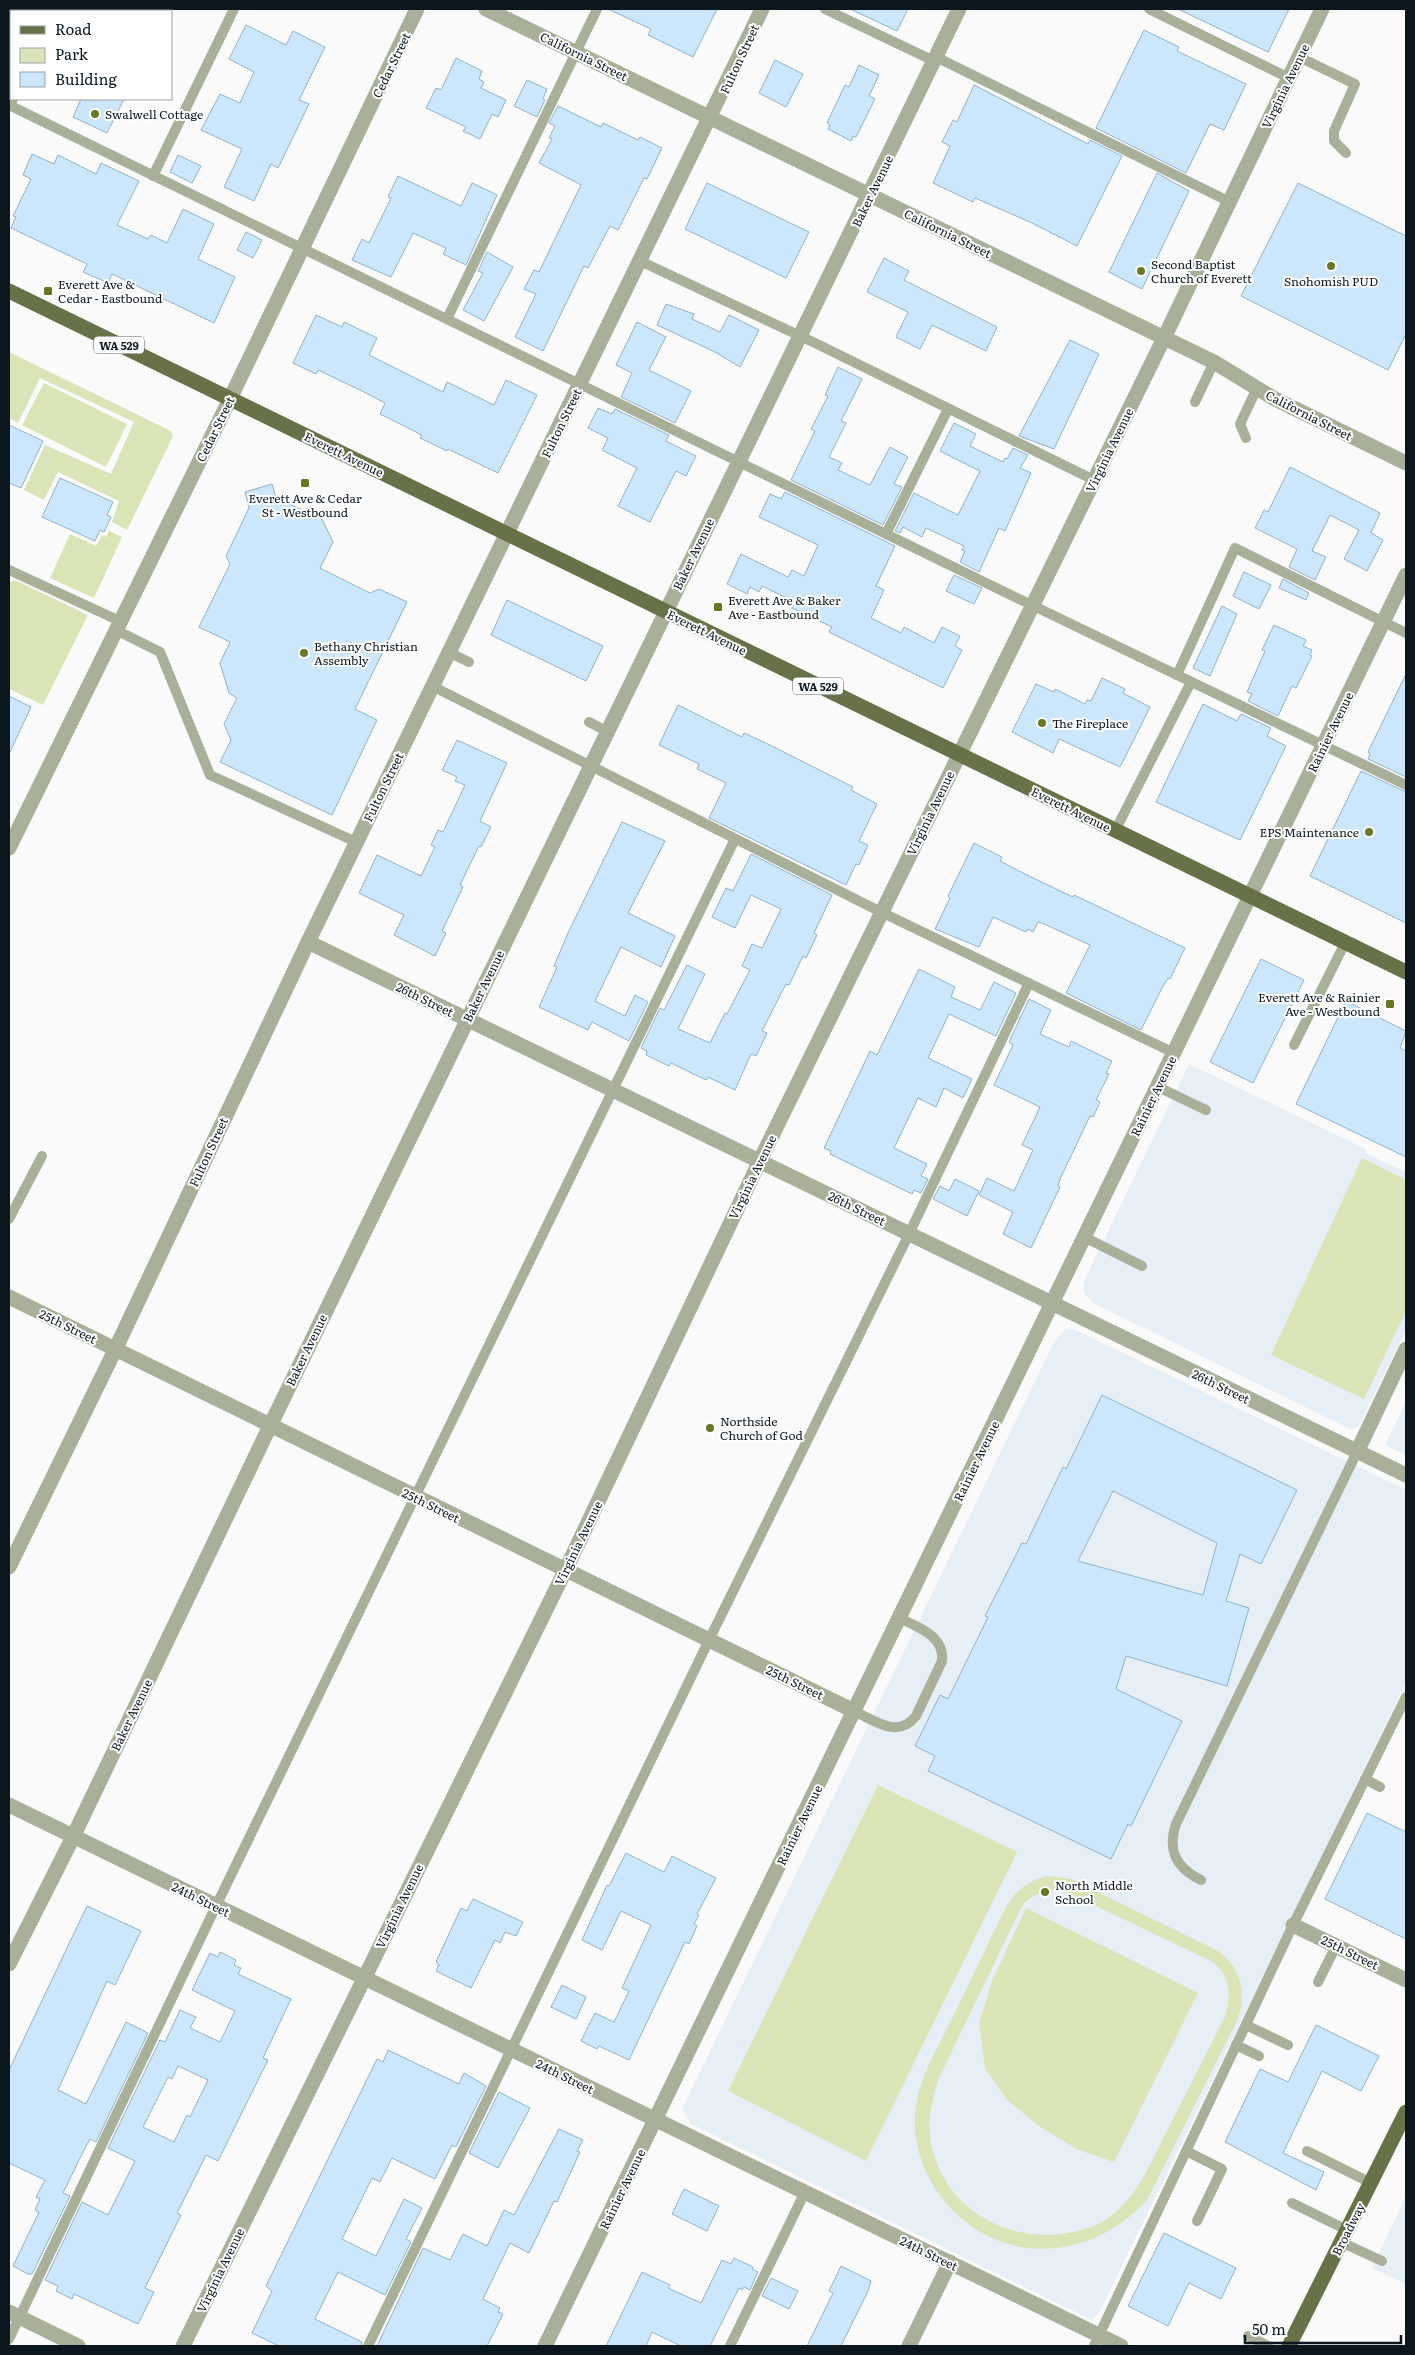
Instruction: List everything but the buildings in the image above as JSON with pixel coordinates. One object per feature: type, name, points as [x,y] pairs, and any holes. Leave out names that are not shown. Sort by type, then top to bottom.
[{"type":"main road","name":"Everett Avenue","points":[[9,291],[1406,972]]},
{"type":"main road","name":"Broadway","points":[[1290,2346],[1406,2112]]},
{"type":"street","name":"Cedar Street","points":[[9,848],[120,626],[418,9]]},
{"type":"street","name":"California Street","points":[[486,9],[1214,362],[1257,388],[1406,463]]},
{"type":"street","name":"Fulton Street","points":[[9,1567],[115,1350],[356,842],[711,118],[762,9]]},
{"type":"street","name":"Baker Avenue","points":[[9,1964],[73,1837],[467,1019],[802,336],[959,9]]},
{"type":"street","name":"Virginia Avenue","points":[[183,2346],[566,1569],[759,1161],[1164,338],[1322,9]]},
{"type":"street","name":"Rainier Avenue","points":[[545,2346],[1406,575]]},
{"type":"street","name":"26th Street","points":[[308,942],[1406,1475]]},
{"type":"street","name":"25th Street","points":[[9,1298],[854,1711]]},
{"type":"street","points":[[1357,1452],[1406,1349]]},
{"type":"street","name":"24th Street","points":[[9,1805],[950,2262],[1097,2341],[1122,2346]]},
{"type":"street","name":"25th Street","points":[[1293,1924],[1406,1980]]},
{"type":"street","points":[[909,2346],[950,2262]]},
{"type":"street","points":[[14,2315],[78,2346]]},
{"type":"lane","points":[[153,176],[234,9]]},
{"type":"lane","points":[[447,319],[597,9]]},
{"type":"lane","points":[[825,9],[935,59],[1230,202]]},
{"type":"lane","points":[[1149,9],[1289,78]]},
{"type":"lane","points":[[1299,57],[1355,84],[1334,131],[1334,141],[1346,153]]},
{"type":"lane","points":[[9,104],[886,534],[1406,785]]},
{"type":"lane","points":[[640,261],[802,336],[1094,480]]},
{"type":"lane","points":[[1196,402],[1214,362]]},
{"type":"lane","points":[[1246,438],[1240,424],[1257,388]]},
{"type":"lane","points":[[886,534],[948,409]]},
{"type":"lane","points":[[1177,675],[1235,548],[1406,633]]},
{"type":"lane","points":[[9,570],[120,626],[160,652],[210,774],[356,842]]},
{"type":"lane","points":[[448,652],[469,662]]},
{"type":"lane","points":[[1115,831],[1191,682]]},
{"type":"lane","points":[[432,686],[881,912],[1174,1053]]},
{"type":"lane","points":[[589,722],[608,732]]},
{"type":"lane","points":[[9,2339],[14,2315],[416,1497],[735,839]]},
{"type":"lane","points":[[1294,1045],[1345,943]]},
{"type":"lane","points":[[368,2346],[709,1640],[910,1234],[1029,983]]},
{"type":"lane","points":[[1158,1087],[1206,1110]]},
{"type":"lane","points":[[9,1219],[42,1156]]},
{"type":"lane","points":[[1084,1238],[1142,1266]]},
{"type":"lane","points":[[1200,1880],[1181,1868],[1174,1856],[1172,1836],[1176,1824],[1357,1452]]},
{"type":"lane","points":[[854,1711],[892,1728],[902,1728],[910,1724],[916,1716],[942,1661],[943,1654],[939,1644],[932,1635],[899,1618]]},
{"type":"lane","points":[[1097,2341],[1293,1924],[1405,1703]]},
{"type":"lane","points":[[1365,1780],[1380,1786]]},
{"type":"lane","points":[[1318,1982],[1336,1946]]},
{"type":"lane","points":[[1246,2025],[1288,2045]]},
{"type":"lane","points":[[1236,2045],[1259,2056]]},
{"type":"lane","points":[[1186,2151],[1222,2169],[1197,2221]]},
{"type":"lane","points":[[1307,2152],[1371,2183]]},
{"type":"lane","points":[[730,2346],[805,2192]]},
{"type":"lane","points":[[1292,2203],[1382,2261]]},
{"type":"lane","points":[[1248,2336],[1268,2346]]},
{"type":"shaded area","points":[[1189,1064],[1366,1149],[1365,1153],[1406,1172],[1406,1329],[1359,1426],[1352,1430],[1093,1303],[1084,1293],[1084,1281]]},
{"type":"shaded area","name":"North Middle School","points":[[1074,1329],[1406,1490],[1406,1682],[1099,2313],[1092,2320],[691,2124],[682,2109],[1054,1342],[1065,1330]]},
{"type":"shaded area","points":[[1406,1402],[1406,1455],[1385,1445]]},
{"type":"shaded area","points":[[1406,2196],[1406,2284],[1372,2268]]},
{"type":"green space","points":[[9,352],[171,431],[173,436],[127,530],[112,522],[119,501],[58,472],[44,500],[24,490],[45,445],[111,474],[134,422],[40,378],[18,423],[9,418]]},
{"type":"green space","points":[[44,383],[127,424],[106,467],[22,425]]},
{"type":"green space","points":[[109,531],[122,537],[94,598],[50,578],[70,534],[96,546],[102,535],[106,537]]},
{"type":"green space","points":[[15,580],[88,615],[43,705],[9,689],[9,583]]},
{"type":"green space","points":[[1362,1158],[1406,1180],[1406,1311],[1364,1399],[1271,1355]]},
{"type":"green space","points":[[878,1785],[1017,1852],[866,2161],[728,2091]]},
{"type":"green space","points":[[1048,1876],[1071,1879],[1218,1951],[1237,1973],[1242,1990],[1242,1999],[1238,2019],[1147,2200],[1123,2221],[1097,2237],[1069,2246],[1041,2249],[1013,2245],[986,2235],[961,2218],[939,2194],[928,2176],[917,2146],[915,2115],[919,2090],[928,2066],[1007,1905],[1024,1886]],"holes":[[[1054,1890],[1073,1895],[1213,1962],[1223,1974],[1229,1994],[1225,2017],[1144,2176],[1129,2198],[1116,2212],[1094,2226],[1068,2233],[1042,2235],[1016,2231],[992,2223],[971,2210],[953,2192],[939,2169],[931,2143],[930,2119],[938,2080],[1021,1908],[1035,1895],[1044,1892]]]},
{"type":"green space","points":[[1026,1908],[1198,1993],[1114,2162],[1076,2149],[1039,2126],[1007,2100],[985,2068],[979,2023],[992,1981]]},
{"type":"place","name":"Swalwell Cottage","points":[[95,114]]},
{"type":"place","name":"Snohomish PUD","points":[[1331,266]]},
{"type":"place","name":"Second Baptist Church of Everett","points":[[1141,271]]},
{"type":"place","name":"Everett Ave & Cedar - Eastbound","points":[[48,291]]},
{"type":"place","name":"Everett Ave & Cedar St - Westbound","points":[[305,483]]},
{"type":"place","name":"Everett Ave & Baker Ave - Eastbound","points":[[718,607]]},
{"type":"place","name":"Bethany Christian Assembly","points":[[304,653]]},
{"type":"place","name":"The Fireplace","points":[[1042,723]]},
{"type":"place","name":"EPS Maintenance","points":[[1369,832]]},
{"type":"place","name":"Everett Ave & Rainier Ave - Westbound","points":[[1390,1004]]},
{"type":"place","name":"Northside Church of God","points":[[710,1428]]},
{"type":"place","name":"North Middle School","points":[[1045,1892]]}]
